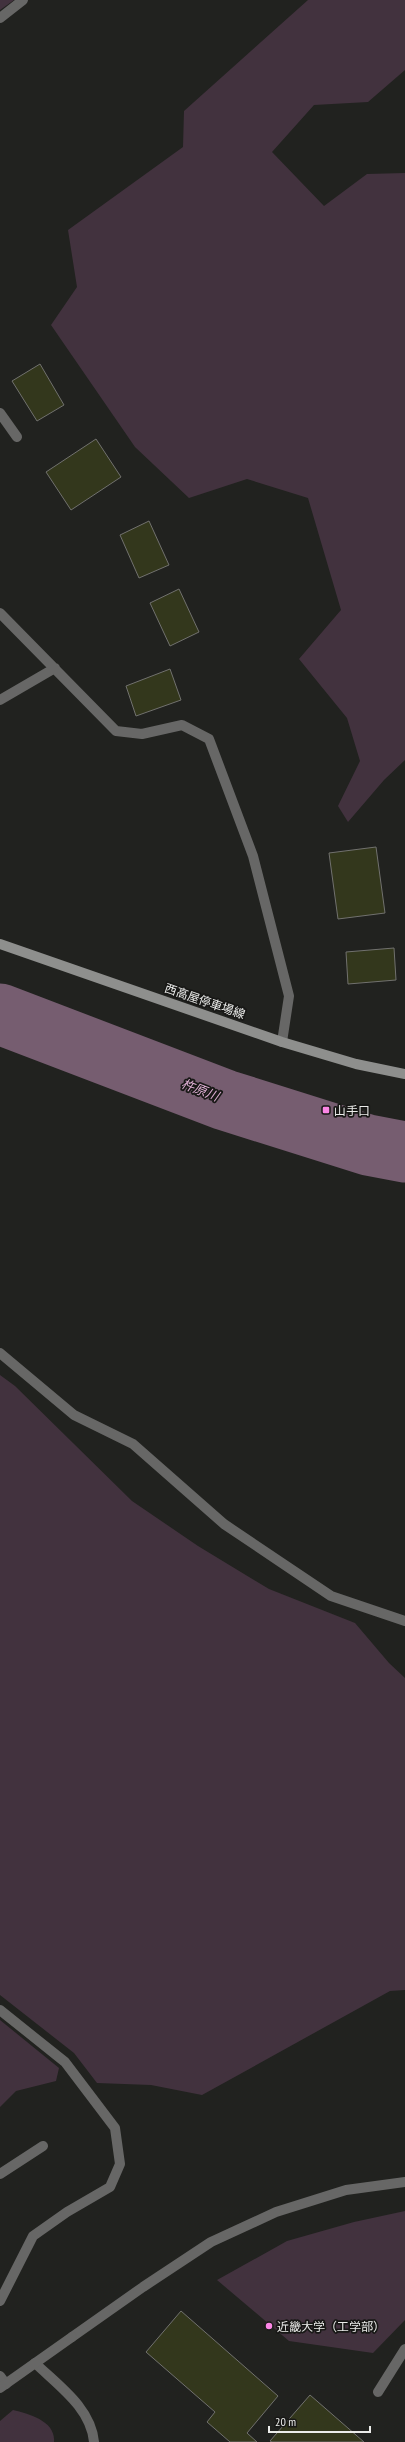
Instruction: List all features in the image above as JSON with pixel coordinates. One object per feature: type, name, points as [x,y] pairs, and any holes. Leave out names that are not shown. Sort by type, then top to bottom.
[{"type":"main road","name":"西高屋停車場線","points":[[0,944],[282,1042],[356,1064],[405,1074]]},
{"type":"street","points":[[0,18],[23,0]]},
{"type":"street","points":[[0,413],[17,437]]},
{"type":"street","points":[[0,613],[116,731],[142,734],[182,725],[209,739],[252,856],[289,996],[282,1042]]},
{"type":"street","points":[[0,700],[55,668]]},
{"type":"street","points":[[0,1352],[74,1415],[133,1444],[224,1524],[331,1596],[405,1621]]},
{"type":"street","points":[[0,2010],[65,2062],[115,2128],[120,2164],[110,2187],[67,2212],[33,2236],[0,2301]]},
{"type":"street","points":[[0,2174],[43,2146]]},
{"type":"street","points":[[2,2383],[35,2363],[143,2287],[211,2242],[276,2212],[346,2190],[405,2182]]},
{"type":"street","points":[[378,2392],[405,2349]]},
{"type":"street","points":[[35,2363],[78,2405],[93,2428],[94,2442]]},
{"type":"shaded area","points":[[0,0],[14,0],[0,10]]},
{"type":"shaded area","points":[[308,0],[405,0],[405,70],[368,102],[314,105],[272,152],[324,206],[367,174],[405,173],[405,760],[384,780],[348,822],[338,806],[360,761],[347,718],[299,659],[341,610],[308,498],[247,479],[189,498],[135,447],[51,325],[77,287],[68,230],[183,147],[184,111]]},
{"type":"shaded area","points":[[0,1375],[15,1386],[132,1501],[198,1546],[269,1589],[355,1623],[389,1663],[405,1678],[405,1990],[390,1991],[202,2095],[151,2085],[97,2083],[74,2053],[0,1995]]},
{"type":"shaded area","points":[[0,2020],[59,2068],[56,2081],[16,2091],[0,2107]]},
{"type":"shaded area","points":[[405,2211],[405,2320],[373,2353],[289,2341],[217,2280],[287,2241],[354,2222]]},
{"type":"shaded area","points":[[13,2410],[34,2416],[46,2424],[51,2429],[54,2442],[0,2442],[0,2421]]},
{"type":"building","points":[[40,364],[64,405],[37,421],[12,381]]},
{"type":"building","points":[[96,439],[121,477],[71,510],[46,472]]},
{"type":"building","points":[[149,521],[169,565],[139,578],[120,535]]},
{"type":"building","points":[[179,589],[199,632],[170,646],[150,603]]},
{"type":"building","points":[[170,669],[181,700],[136,716],[126,686]]},
{"type":"building","points":[[376,847],[385,913],[338,919],[329,853]]},
{"type":"building","points":[[394,948],[396,980],[348,984],[346,952]]},
{"type":"building","points":[[181,2311],[278,2396],[247,2433],[257,2442],[230,2442],[207,2422],[215,2412],[146,2352]]},
{"type":"building","points":[[310,2395],[364,2442],[270,2441]]},
{"type":"waterway","name":"杵原川","points":[[0,1014],[225,1100],[368,1145],[405,1152]]},
{"type":"place","name":"山手口","points":[[326,1110]]},
{"type":"place","name":"近畿大学（工学部）","points":[[269,2326]]}]
